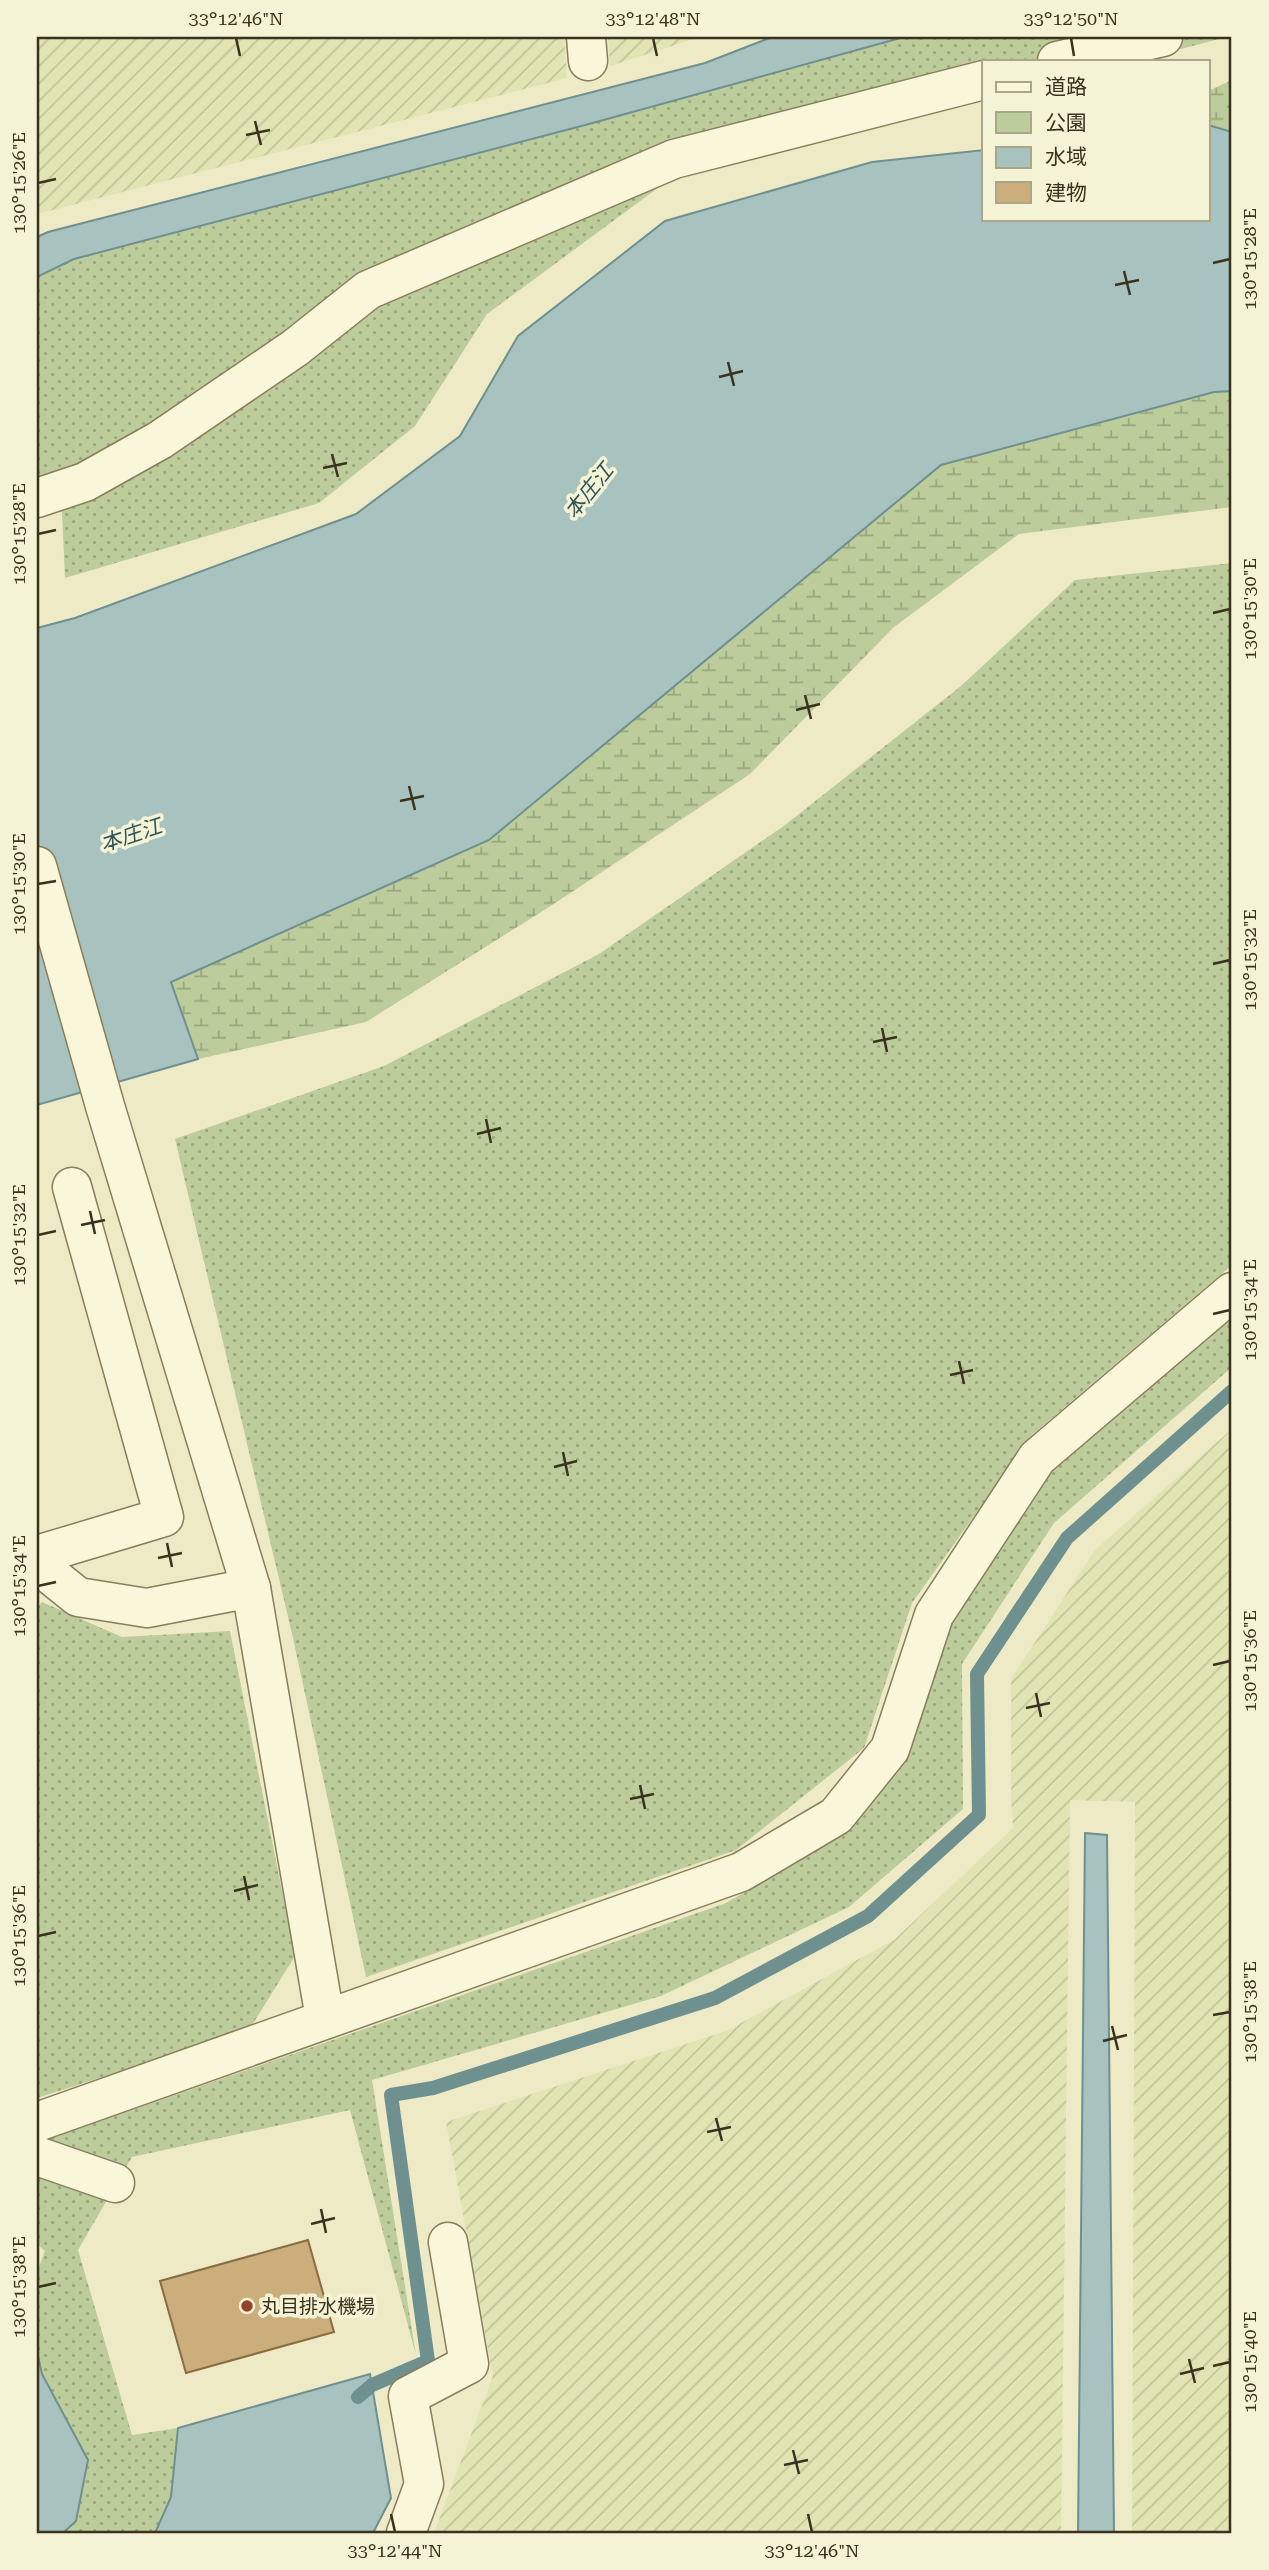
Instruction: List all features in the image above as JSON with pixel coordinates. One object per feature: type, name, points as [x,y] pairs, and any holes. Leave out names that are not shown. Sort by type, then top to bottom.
[{"type":"street","points":[[1061,60],[1163,37]]},
{"type":"street","points":[[37,498],[85,482],[160,440],[295,348],[368,290],[674,159],[982,81]]},
{"type":"street","points":[[37,866],[105,1106],[251,1588],[325,2018]]},
{"type":"street","points":[[37,1555],[164,1517],[72,1187]]},
{"type":"street","points":[[37,2122],[741,1872],[836,1816],[890,1749],[934,1615],[1037,1458],[1232,1292]]},
{"type":"street","points":[[37,1564],[78,1597],[147,1608],[251,1588]]},
{"type":"street","points":[[37,2156],[115,2183]]},
{"type":"street","points":[[406,2533],[424,2484],[408,2396],[469,2364],[448,2242]]},
{"type":"green space","points":[[37,37],[564,37],[567,78],[37,214]]},
{"type":"green space","points":[[608,37],[700,37],[610,66]]},
{"type":"green space","points":[[904,37],[1227,37],[1138,60],[982,60],[982,100],[670,179],[487,314],[415,426],[319,503],[65,578],[62,512],[37,476],[37,277],[74,259],[589,124]]},
{"type":"green space","points":[[1232,80],[1232,132],[1210,126],[1210,90]]},
{"type":"green space","points":[[1232,307],[1232,507],[1019,534],[894,627],[750,774],[546,909],[366,1022],[198,1059],[37,1105],[687,504]]},
{"type":"green space","points":[[1232,563],[1232,1265],[1032,1435],[912,1603],[864,1748],[736,1850],[366,1977],[293,1638],[175,1139],[384,1066],[599,954],[785,825],[961,686],[1075,580]]},
{"type":"green space","points":[[1232,1308],[1232,1367],[1054,1523],[962,1664],[963,1809],[849,1907],[661,1996],[372,2080],[416,2355],[350,2110],[132,2157],[78,2250],[132,2435],[178,2428],[171,2497],[155,2533],[63,2533],[67,2529],[88,2460],[42,2374],[37,2352],[37,2272],[45,2251],[37,2244],[37,2143],[726,1903],[844,1835],[900,1761],[945,1619],[1043,1471]]},
{"type":"green space","points":[[1232,1429],[1232,2533],[1132,2533],[1135,1802],[1070,1800],[1061,2533],[434,2533],[493,2376],[446,2122],[726,2031],[894,1940],[1013,1828],[1011,1679],[1095,1550]]},
{"type":"green space","points":[[42,1602],[122,1637],[230,1631],[295,1956],[249,2030],[37,2098],[37,1608]]},
{"type":"water","points":[[772,37],[904,37],[589,124],[74,259],[37,277],[37,237],[48,232],[705,63]]},
{"type":"water","name":"本庄江","points":[[1210,126],[1232,132],[1232,391],[1214,392],[941,465],[489,840],[171,982],[198,1059],[37,1105],[37,628],[75,618],[356,514],[460,436],[518,336],[665,221],[872,162],[982,150],[982,220],[1210,220]]},
{"type":"water","points":[[1085,1833],[1107,1835],[1114,2533],[1078,2533]]},
{"type":"water","points":[[37,2352],[42,2374],[88,2460],[76,2521],[63,2533],[37,2533]]},
{"type":"water","points":[[370,2374],[391,2498],[373,2533],[155,2533],[171,2497],[178,2428]]},
{"type":"building","name":"丸目排水機場","points":[[308,2240],[334,2332],[186,2373],[160,2281]]},
{"type":"waterway","points":[[358,2397],[372,2385],[428,2361],[391,2095],[433,2088],[715,1998],[868,1916],[979,1815],[977,1674],[1067,1538],[1232,1391]]},
{"type":"place","name":"丸目排水機場","points":[[247,2306]]}]
